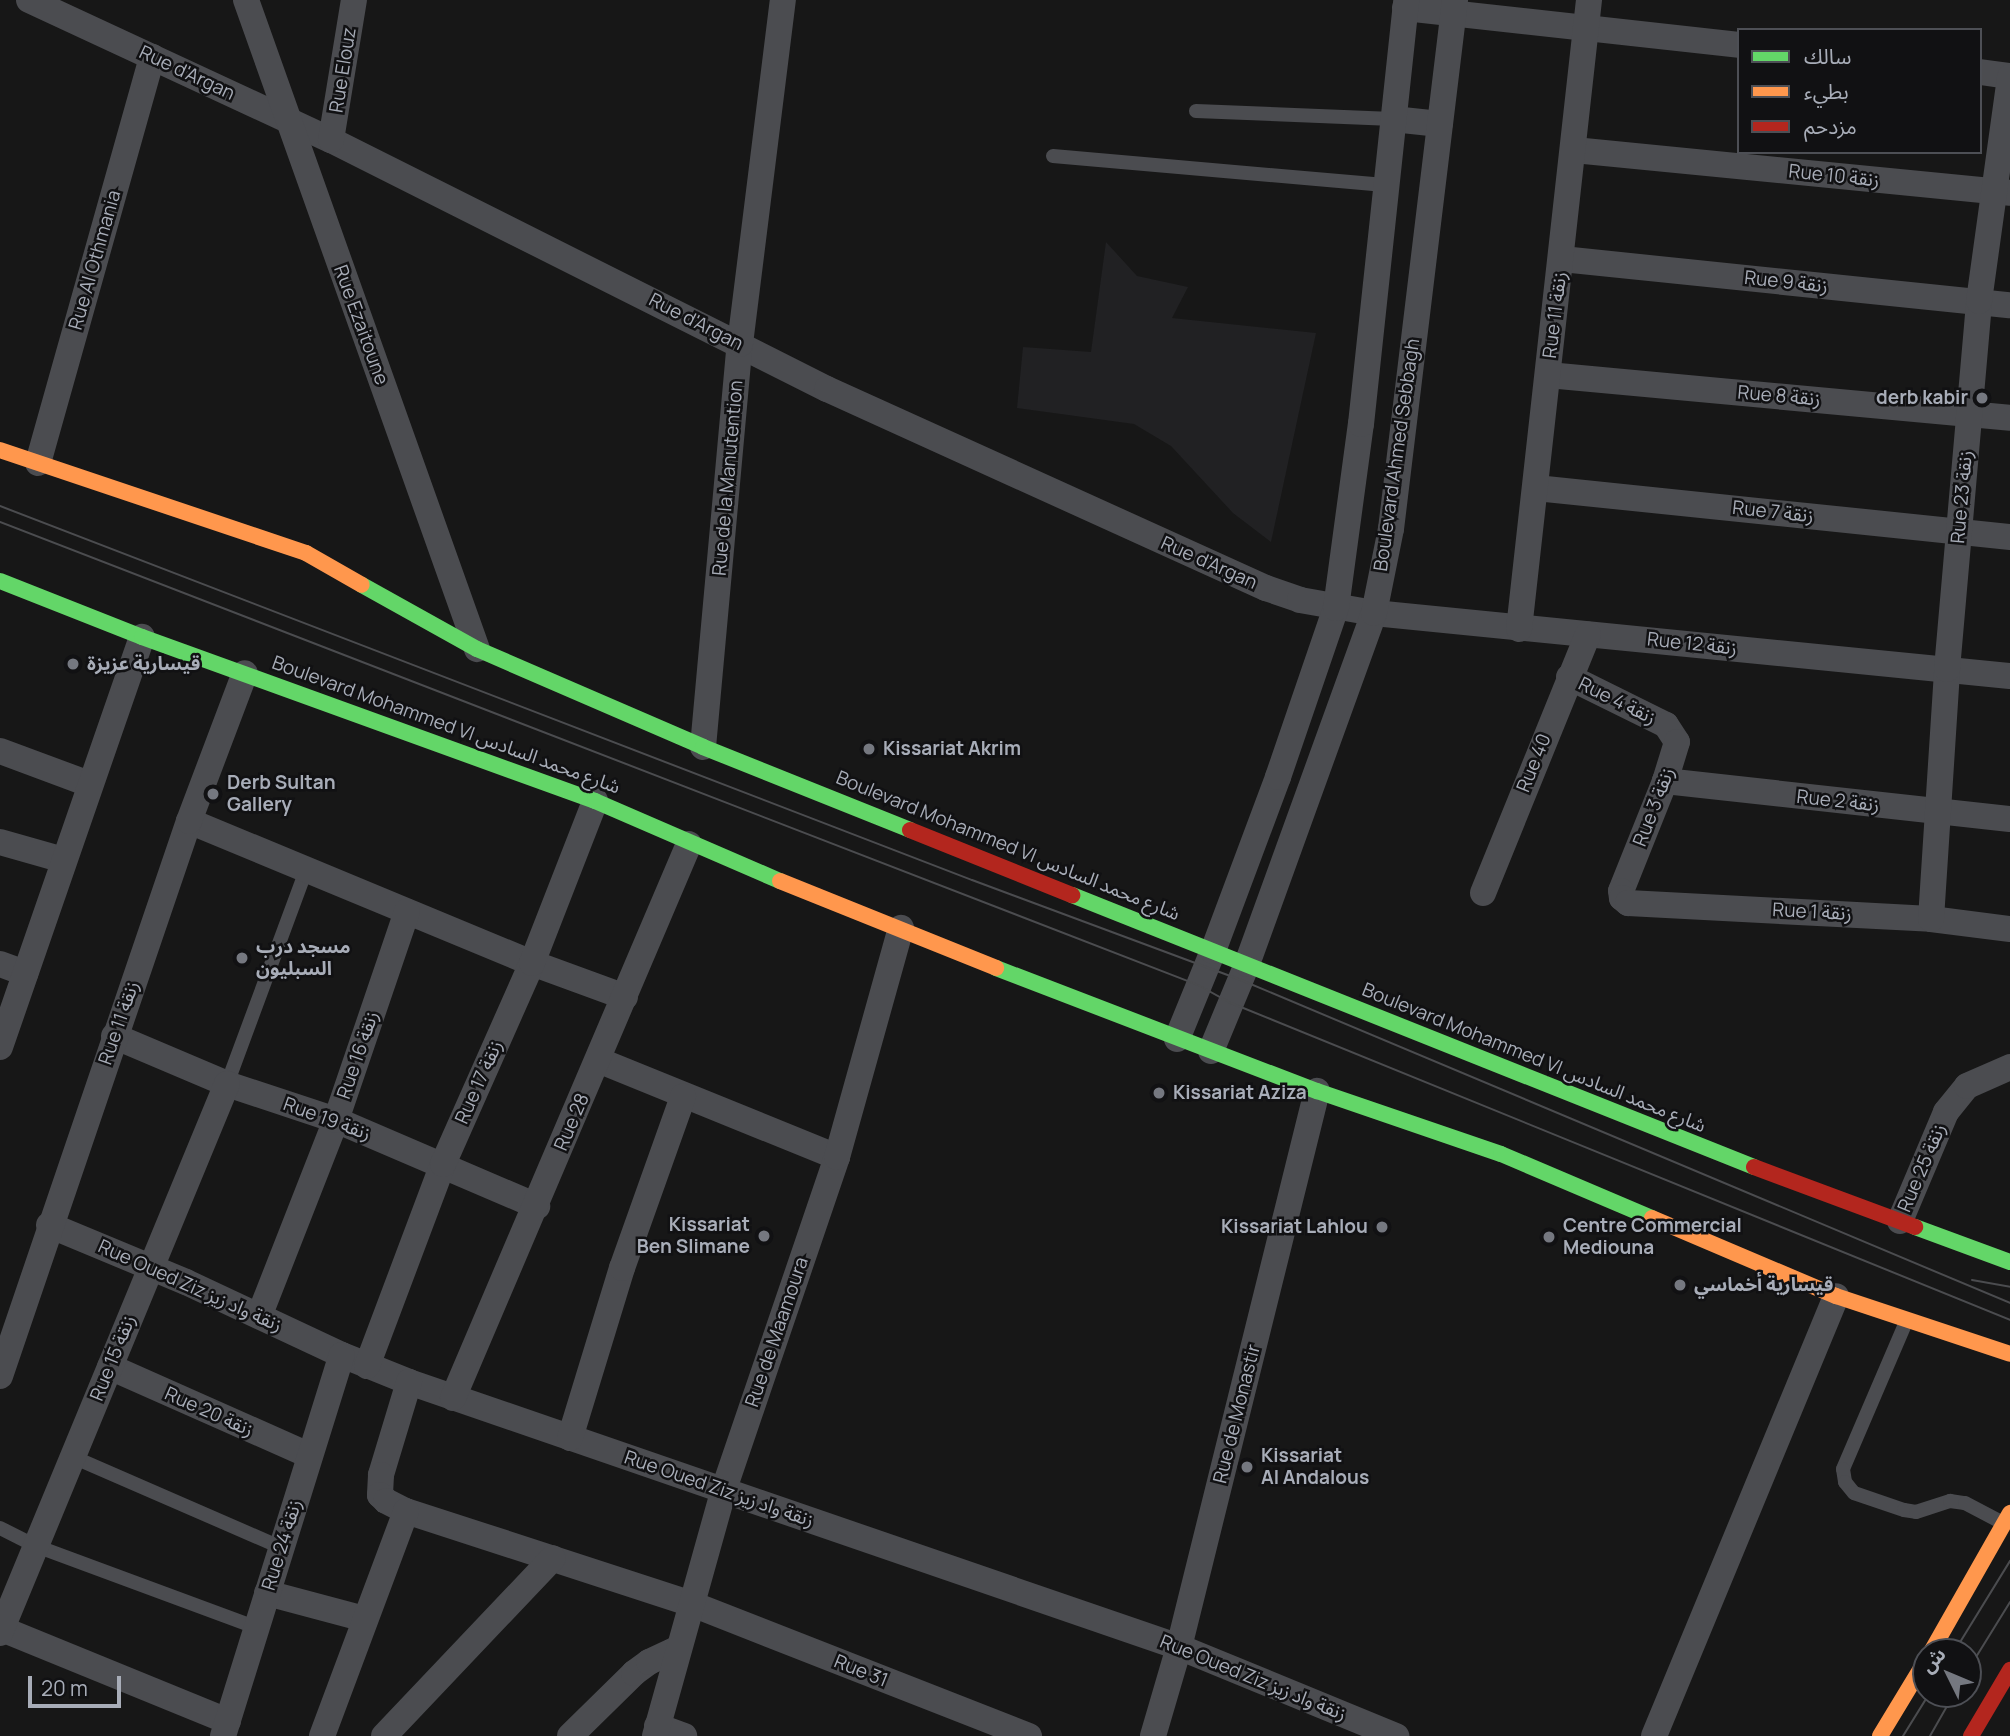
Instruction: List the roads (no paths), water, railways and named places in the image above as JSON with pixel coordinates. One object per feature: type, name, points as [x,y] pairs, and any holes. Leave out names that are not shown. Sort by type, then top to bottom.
[{"type":"main road","name":"Boulevard Mohammed VI شارع محمد السادس","points":[[0,450],[306,553],[477,649],[703,747],[1661,1132],[2010,1262]]},
{"type":"main road","name":"Boulevard Mohammed VI شارع محمد السادس","points":[[0,581],[142,637],[595,800],[689,844],[1177,1039],[1317,1091],[1501,1154],[1836,1296],[1906,1322],[2010,1354]]},
{"type":"main road","points":[[1939,1638],[2007,1518]]},
{"type":"main road","points":[[1971,1736],[2010,1670]]},
{"type":"main road","points":[[1880,1736],[1912,1683]]},
{"type":"street","name":"Rue d'Argan","points":[[30,0],[331,140],[827,389],[1266,589],[1336,608],[1374,613]]},
{"type":"street","name":"Rue Ezaitoune","points":[[246,0],[477,649]]},
{"type":"street","name":"Rue Elouz","points":[[331,140],[354,0]]},
{"type":"street","name":"Rue de la Manutention","points":[[703,747],[740,344],[783,0]]},
{"type":"street","name":"Rue 11 زنقة","points":[[1519,629],[1589,0]]},
{"type":"street","points":[[1406,4],[1455,7],[1586,28],[1737,45]]},
{"type":"street","name":"Boulevard Ahmed Sebbagh","points":[[1177,1039],[1278,777],[1336,608],[1362,424],[1406,4]]},
{"type":"street","name":"Boulevard Ahmed Sebbagh","points":[[1212,1051],[1247,964],[1374,613],[1391,530],[1455,7]]},
{"type":"street","name":"Rue Al Othmania","points":[[38,463],[152,57]]},
{"type":"street","points":[[1982,72],[2010,76]]},
{"type":"street","name":"Rue 23 زنقة","points":[[1931,919],[1947,669],[1979,302],[2002,192],[2010,76]]},
{"type":"street","points":[[1393,119],[1440,124]]},
{"type":"street","name":"Rue 10 زنقة","points":[[1574,150],[2002,192]]},
{"type":"street","name":"Rue 9 زنقة","points":[[1562,259],[2010,305]]},
{"type":"street","name":"Rue 8 زنقة","points":[[1548,375],[2010,418]]},
{"type":"street","name":"Rue 7 زنقة","points":[[1536,488],[2010,537]]},
{"type":"street","name":"Rue 12 زنقة","points":[[1374,613],[2010,676]]},
{"type":"street","name":"Rue 40","points":[[1483,893],[1588,634]]},
{"type":"street","points":[[0,1047],[142,637]]},
{"type":"street","name":"Rue 11 زنقة","points":[[0,1376],[114,1036],[189,821],[245,673]]},
{"type":"street","name":"Rue 4 زنقة","points":[[1569,677],[1666,724]]},
{"type":"street","name":"Rue 3 زنقة","points":[[1621,891],[1665,781],[1677,742],[1666,724]]},
{"type":"street","points":[[0,751],[89,784]]},
{"type":"street","points":[[1278,777],[1311,789]]},
{"type":"street","name":"Rue 2 زنقة","points":[[1665,781],[2010,819]]},
{"type":"street","name":"Rue 17 زنقة","points":[[367,1366],[443,1164],[532,963],[595,800]]},
{"type":"street","points":[[189,821],[532,963],[625,997]]},
{"type":"street","points":[[0,842],[63,860]]},
{"type":"street","name":"Rue 28","points":[[453,1398],[689,844]]},
{"type":"street","name":"Rue 1 زنقة","points":[[1621,891],[1628,903],[1931,919],[2010,929]]},
{"type":"street","name":"Rue 16 زنقة","points":[[260,1314],[336,1120],[407,912]]},
{"type":"street","name":"Rue de Maamoura","points":[[656,1731],[724,1489],[836,1157],[901,928]]},
{"type":"street","points":[[0,964],[25,973]]},
{"type":"street","name":"Rue 19 زنقة","points":[[114,1036],[228,1084],[336,1120],[537,1206]]},
{"type":"street","points":[[598,1060],[683,1097],[836,1157]]},
{"type":"street","name":"Rue 25 زنقة","points":[[1900,1221],[1946,1112],[1967,1086],[2010,1067]]},
{"type":"street","name":"Rue 15 زنقة","points":[[1,1631],[228,1084]]},
{"type":"street","name":"Rue de Monastir","points":[[1153,1736],[1179,1647],[1317,1091]]},
{"type":"street","points":[[570,1438],[622,1268],[683,1097]]},
{"type":"street","name":"Rue Oued Ziz زنقة واد زيز","points":[[49,1225],[260,1314],[342,1355],[409,1382],[1179,1647],[1396,1736]]},
{"type":"street","points":[[1654,1736],[1836,1296]]},
{"type":"street","name":"Rue 24 زنقة","points":[[225,1729],[342,1355]]},
{"type":"street","name":"Rue 20 زنقة","points":[[110,1367],[309,1455]]},
{"type":"street","name":"Rue 31","points":[[409,1382],[381,1475],[380,1495],[406,1511],[692,1604],[1029,1736]]},
{"type":"street","points":[[322,1736],[406,1511]]},
{"type":"street","points":[[384,1736],[553,1558]]},
{"type":"street","points":[[267,1593],[365,1619]]},
{"type":"street","points":[[1,1631],[225,1729]]},
{"type":"street","points":[[570,1736],[634,1673],[649,1662],[678,1648]]},
{"type":"street","points":[[656,1731],[684,1736]]},
{"type":"lane","points":[[1196,111],[1393,119]]},
{"type":"lane","points":[[1053,156],[1385,185]]},
{"type":"lane","points":[[228,1084],[306,870]]},
{"type":"lane","points":[[1906,1322],[1843,1469],[1845,1482],[1854,1493],[1904,1510],[1916,1512],[1950,1501],[1965,1503],[2007,1518]]},
{"type":"lane","points":[[73,1457],[280,1547]]},
{"type":"lane","points":[[0,1528],[36,1546],[258,1628]]},
{"type":"tram line","points":[[0,506],[972,880],[1241,980],[2010,1303]]},
{"type":"tram line","points":[[0,522],[1198,985],[1231,1003],[2010,1320]]},
{"type":"tram line","points":[[1972,1280],[2010,1287]]},
{"type":"tram line","points":[[1963,1638],[2010,1561]]},
{"type":"tram line","points":[[1982,1647],[2010,1602]]},
{"type":"tram line","points":[[1903,1736],[1920,1708]]},
{"type":"tram line","points":[[1930,1736],[1946,1708]]},
{"type":"place","name":"derb kabir","points":[[1982,398]]},
{"type":"place","name":"قيسارية عزيزة","points":[[73,664]]},
{"type":"place","name":"Kissariat Akrim","points":[[869,749]]},
{"type":"place","name":"Derb Sultan Gallery","points":[[213,794]]},
{"type":"place","name":"مسجد درب السبليون","points":[[242,958]]},
{"type":"place","name":"Kissariat Aziza","points":[[1159,1093]]},
{"type":"place","name":"Kissariat Lahlou","points":[[1382,1227]]},
{"type":"place","name":"Kissariat Ben Slimane","points":[[764,1236]]},
{"type":"place","name":"Centre Commercial Mediouna","points":[[1549,1237]]},
{"type":"place","name":"قيسارية أخماسي","points":[[1680,1285]]},
{"type":"place","name":"Kissariat Al Andalous","points":[[1247,1467]]}]
